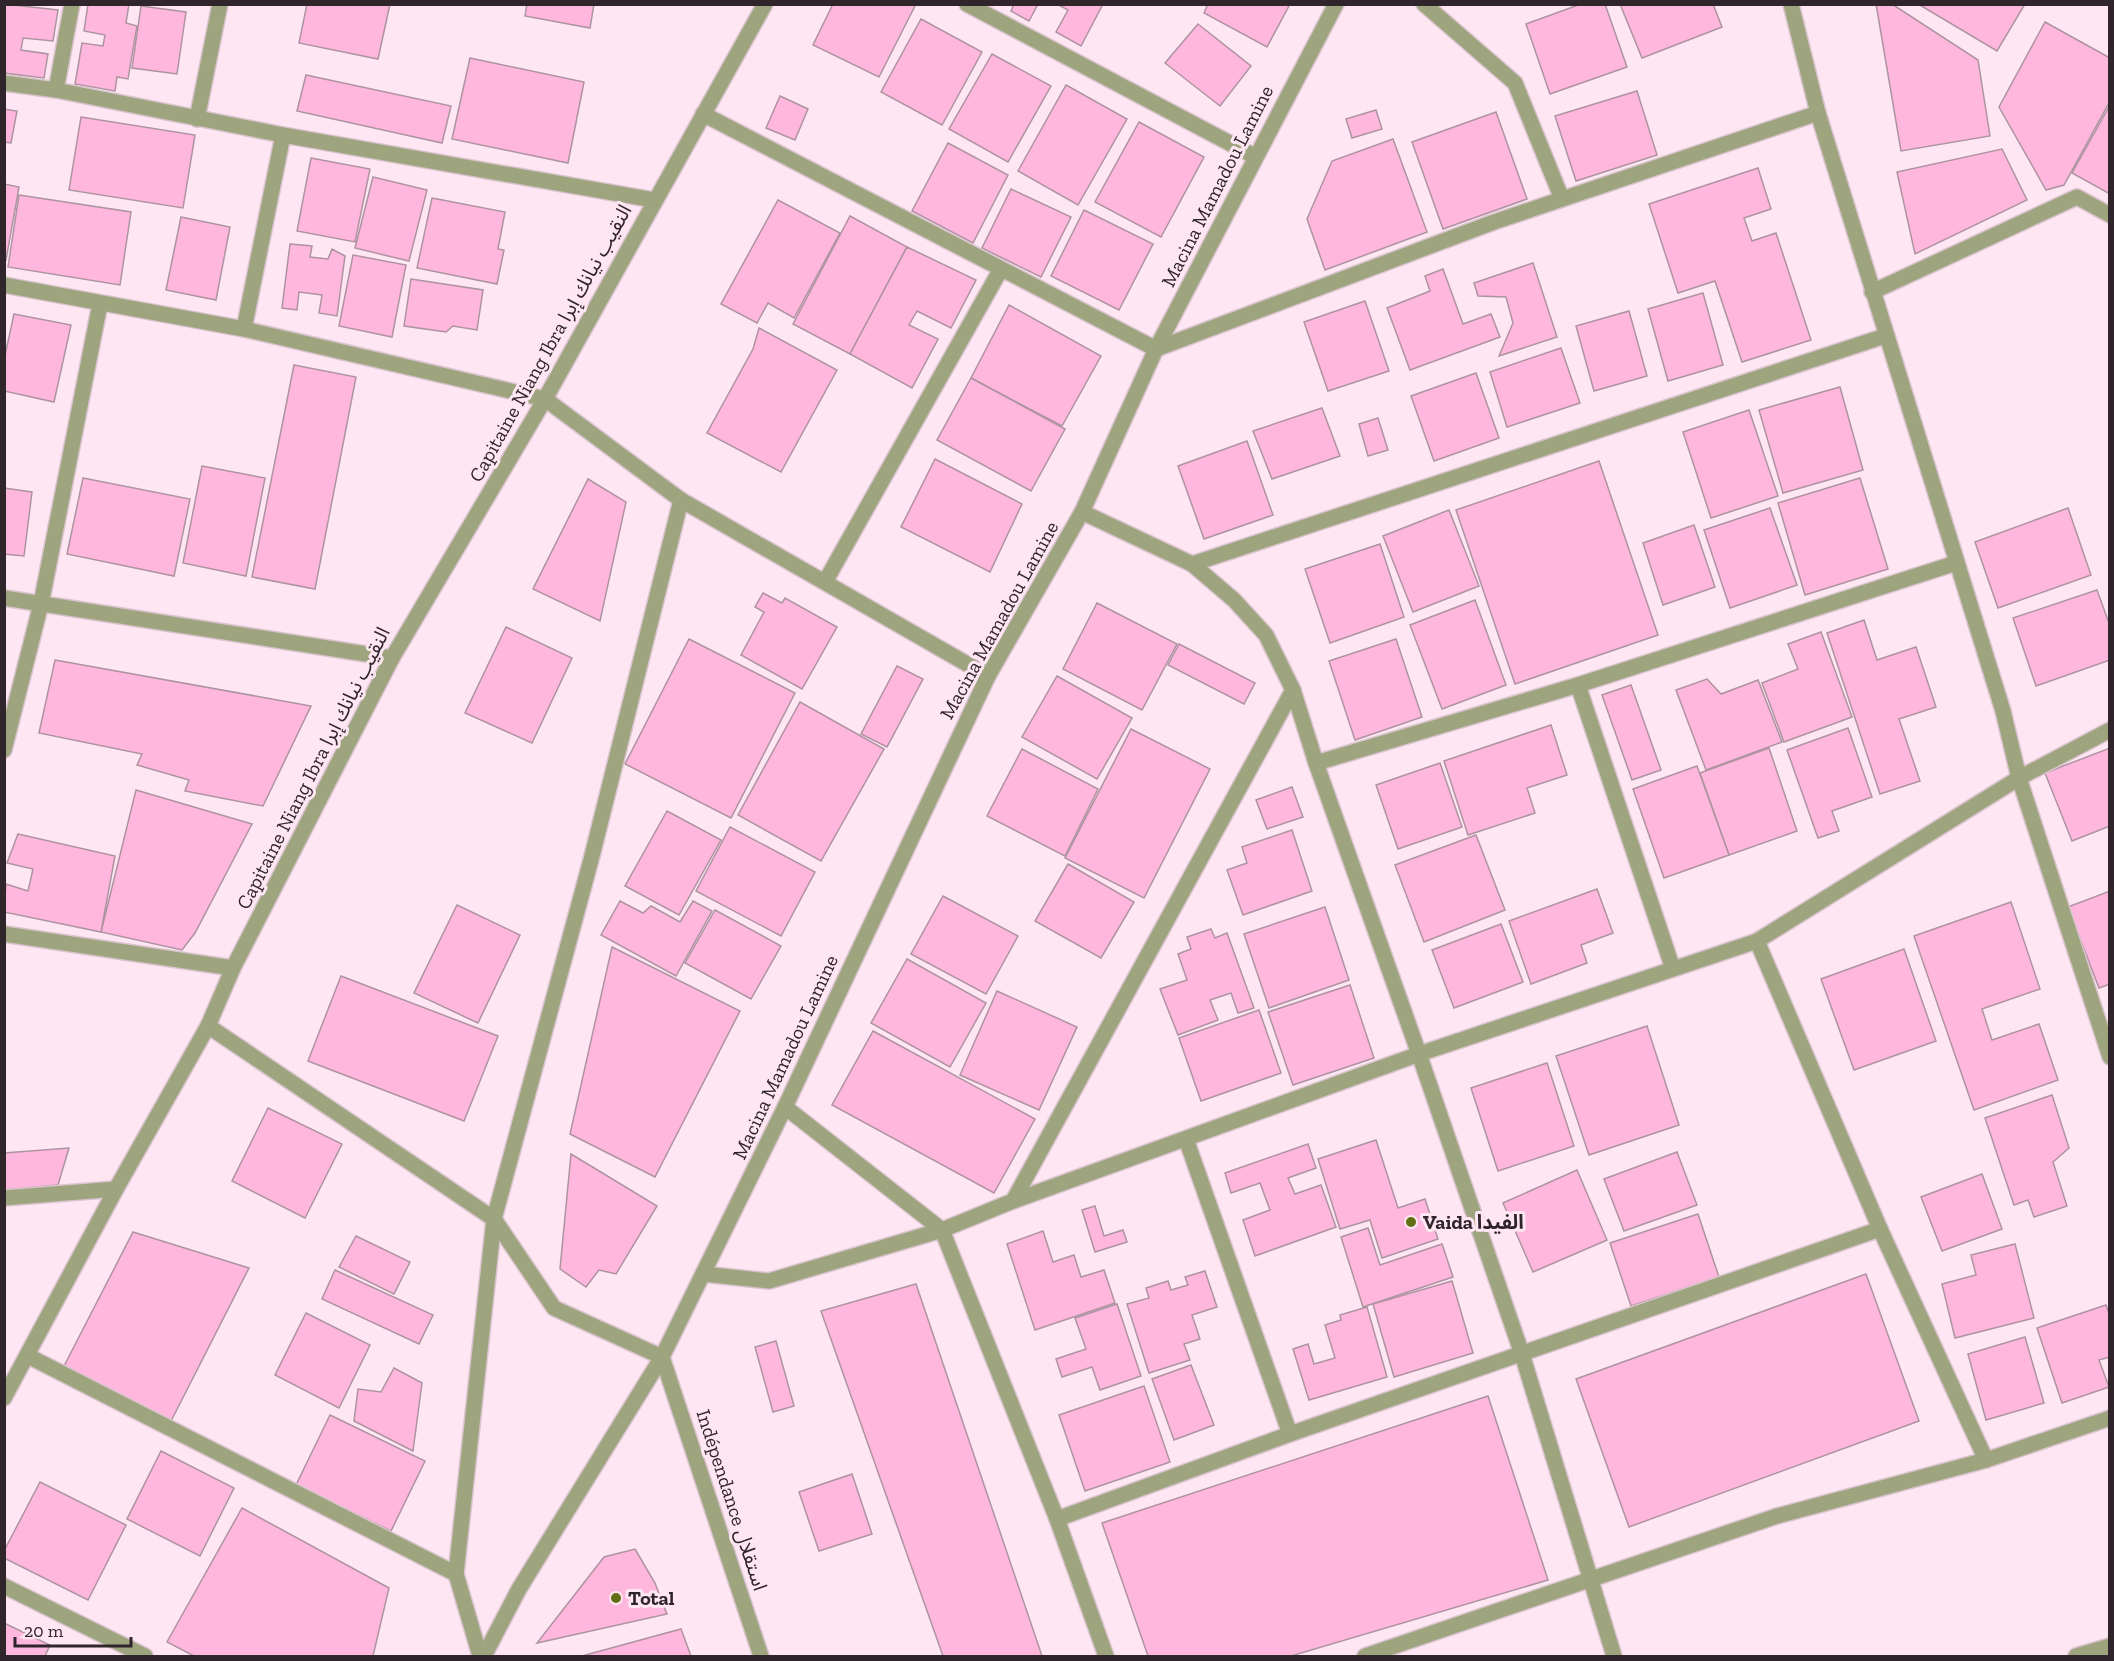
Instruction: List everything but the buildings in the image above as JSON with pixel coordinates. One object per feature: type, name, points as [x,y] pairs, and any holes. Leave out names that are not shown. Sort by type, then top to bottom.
[{"type":"street","points":[[56,90],[72,4]]},
{"type":"street","points":[[197,119],[220,4]]},
{"type":"street","name":"Capitaine Niang Ibra النقيب نيانك إبرا","points":[[4,1398],[116,1189],[208,1026],[233,968],[392,658],[545,399],[765,4]]},
{"type":"street","points":[[967,4],[1254,156]]},
{"type":"street","name":"Macina Mamadou Lamine","points":[[482,1656],[519,1589],[662,1357],[786,1107],[988,676],[1082,512],[1156,349],[1254,156],[1336,4]]},
{"type":"street","points":[[1425,4],[1515,83],[1562,198]]},
{"type":"street","points":[[1791,4],[1818,113],[2003,711],[2019,778],[2103,1015],[2109,1057]]},
{"type":"street","points":[[4,83],[56,90],[197,119],[654,200]]},
{"type":"street","points":[[703,114],[1156,349],[1562,198],[1818,113]]},
{"type":"street","points":[[244,329],[284,135]]},
{"type":"street","points":[[1872,292],[2077,197],[2109,215]]},
{"type":"street","points":[[825,582],[1001,269]]},
{"type":"street","points":[[4,285],[244,329],[545,399],[681,500],[988,676]]},
{"type":"street","points":[[4,750],[41,604],[100,304]]},
{"type":"street","points":[[1192,564],[1886,336]]},
{"type":"street","points":[[482,1656],[456,1574],[494,1219],[592,856],[681,500]]},
{"type":"street","points":[[1082,512],[1192,564],[1234,600],[1266,635],[1293,690],[1316,763],[1522,1354],[1614,1656]]},
{"type":"street","points":[[1316,763],[1578,685],[1956,563]]},
{"type":"street","points":[[4,598],[392,658]]},
{"type":"street","points":[[1578,685],[1674,969]]},
{"type":"street","points":[[1013,1201],[1293,690]]},
{"type":"street","points":[[703,1274],[769,1281],[942,1230],[1013,1201],[1419,1054],[1757,941],[2019,778],[2109,730]]},
{"type":"street","points":[[4,934],[233,968]]},
{"type":"street","points":[[1757,941],[1880,1229],[1986,1460]]},
{"type":"street","points":[[208,1026],[494,1219],[554,1308],[662,1357]]},
{"type":"street","points":[[786,1107],[942,1230],[1057,1519],[1106,1656]]},
{"type":"street","points":[[1186,1139],[1290,1434]]},
{"type":"street","points":[[4,1198],[116,1189]]},
{"type":"street","points":[[1057,1519],[1290,1434],[1880,1229]]},
{"type":"street","points":[[28,1356],[456,1574]]},
{"type":"street","name":"Indépendance استقلال","points":[[662,1357],[761,1656]]},
{"type":"street","points":[[1365,1656],[1777,1516],[1986,1460],[2109,1418]]},
{"type":"street","points":[[4,1586],[144,1656]]},
{"type":"street","points":[[2076,1656],[2109,1646]]},
{"type":"place","name":"Vaida الفيدا","points":[[1411,1222]]},
{"type":"place","name":"Total","points":[[616,1598]]}]
